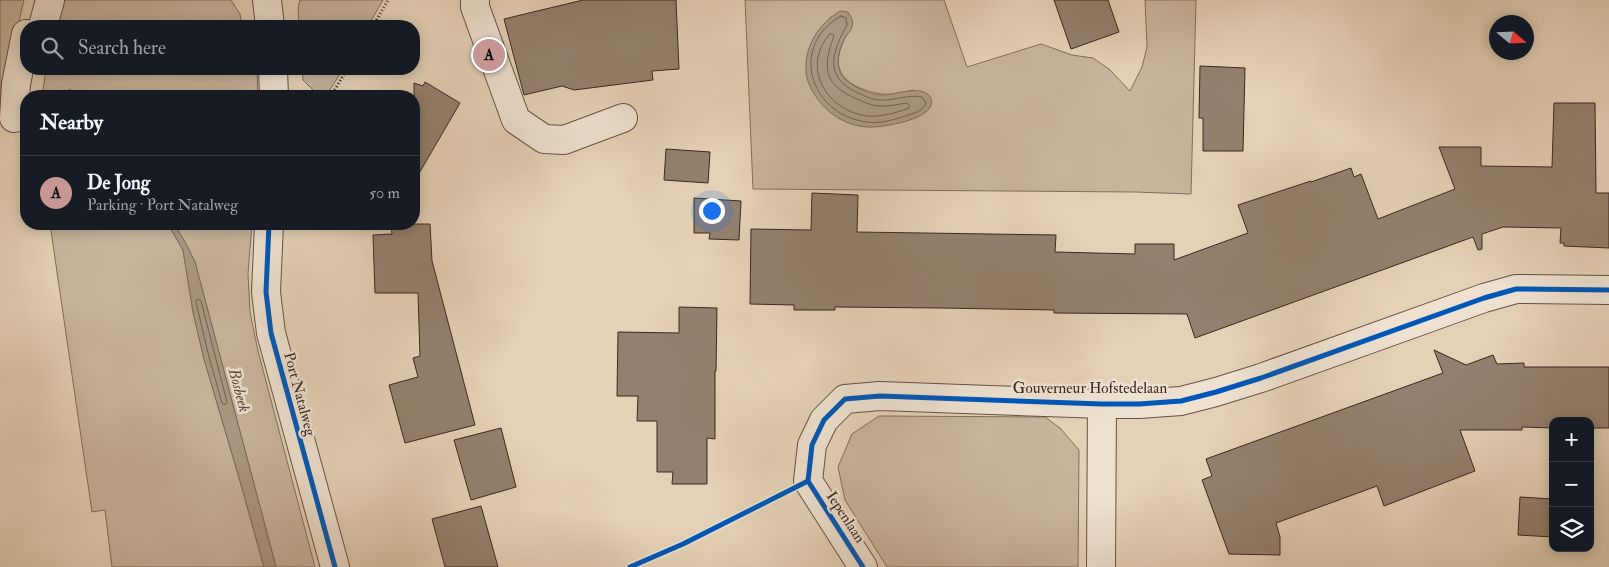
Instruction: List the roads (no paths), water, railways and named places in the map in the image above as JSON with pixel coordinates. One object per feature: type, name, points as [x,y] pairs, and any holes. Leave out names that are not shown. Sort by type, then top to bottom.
[{"type":"street","points":[[29,20],[34,0]]},
{"type":"street","points":[[45,20],[50,0]]},
{"type":"street","points":[[266,0],[269,20]]},
{"type":"street","points":[[475,0],[516,120],[544,139],[564,140],[623,118]]},
{"type":"street","points":[[20,64],[16,84],[14,118],[20,104]]},
{"type":"street","points":[[26,90],[31,75]]},
{"type":"street","points":[[273,75],[274,90]]},
{"type":"street","name":"Port Natalweg","points":[[269,230],[266,292],[271,333],[335,567]]},
{"type":"street","name":"Gouverneur Hofstedelaan","points":[[808,480],[812,445],[824,420],[845,400],[880,396],[1102,404],[1181,401],[1261,378],[1484,298],[1516,289],[1609,290]]},
{"type":"street","points":[[1101,567],[1102,404]]},
{"type":"street","name":"Iepenlaan","points":[[808,480],[863,567]]},
{"type":"water","points":[[840,11],[848,12],[853,22],[843,41],[838,59],[840,71],[847,81],[859,89],[878,95],[909,91],[923,92],[928,94],[931,99],[931,106],[926,112],[907,121],[868,127],[844,121],[831,113],[820,102],[808,80],[806,72],[807,55],[809,47],[821,27]]},
{"type":"water","points":[[171,230],[178,230],[195,262],[276,567],[264,567],[204,359],[193,312],[183,250]]},
{"type":"place","name":"De Jong","points":[[489,55]]},
{"type":"water label","name":"Bosbeek","points":[[240,390]]}]
